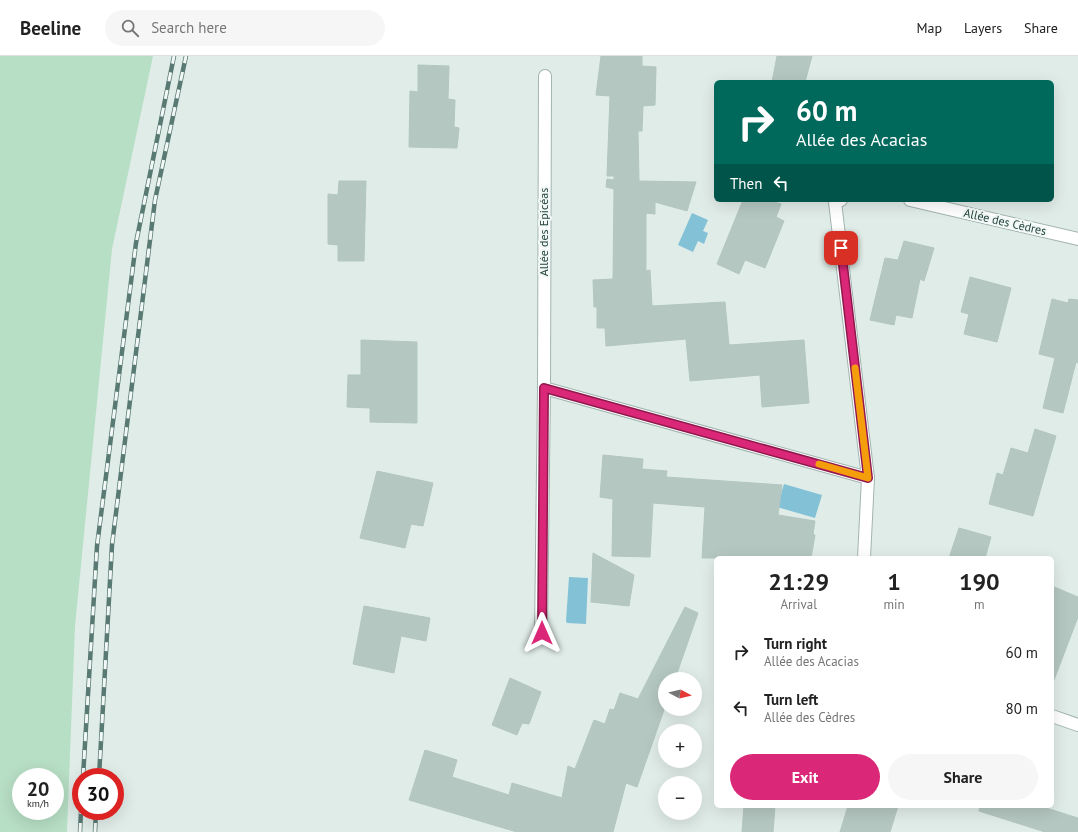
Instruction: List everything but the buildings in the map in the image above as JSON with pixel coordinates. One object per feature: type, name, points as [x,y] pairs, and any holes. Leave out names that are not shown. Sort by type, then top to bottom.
[{"type":"street","name":"Allée des Epicéas","points":[[542,633],[545,76]]},
{"type":"street","points":[[835,202],[868,478],[864,556]]},
{"type":"street","name":"Allée des Cèdres","points":[[919,202],[1078,239]]},
{"type":"street","points":[[544,388],[868,478]]},
{"type":"street","points":[[1054,717],[1078,725]]},
{"type":"green space","points":[[0,56],[153,56],[112,249],[75,626],[67,832],[0,832]]},
{"type":"water","points":[[692,213],[708,220],[703,231],[708,233],[704,244],[698,241],[693,252],[678,245]]},
{"type":"water","points":[[784,484],[822,495],[815,518],[777,507]]},
{"type":"water","points":[[569,577],[588,578],[586,624],[567,623],[566,621]]},
{"type":"railway","points":[[84,768],[97,546],[136,243],[174,56]]},
{"type":"railway","points":[[100,768],[112,545],[155,200],[186,56]]},
{"type":"railway","points":[[80,832],[81,820]]},
{"type":"railway","points":[[95,832],[96,820]]},
{"type":"slow traffic","points":[[819,464],[868,478],[855,368]]},
{"type":"route","points":[[542,633],[544,388],[868,478],[841,248]]}]
